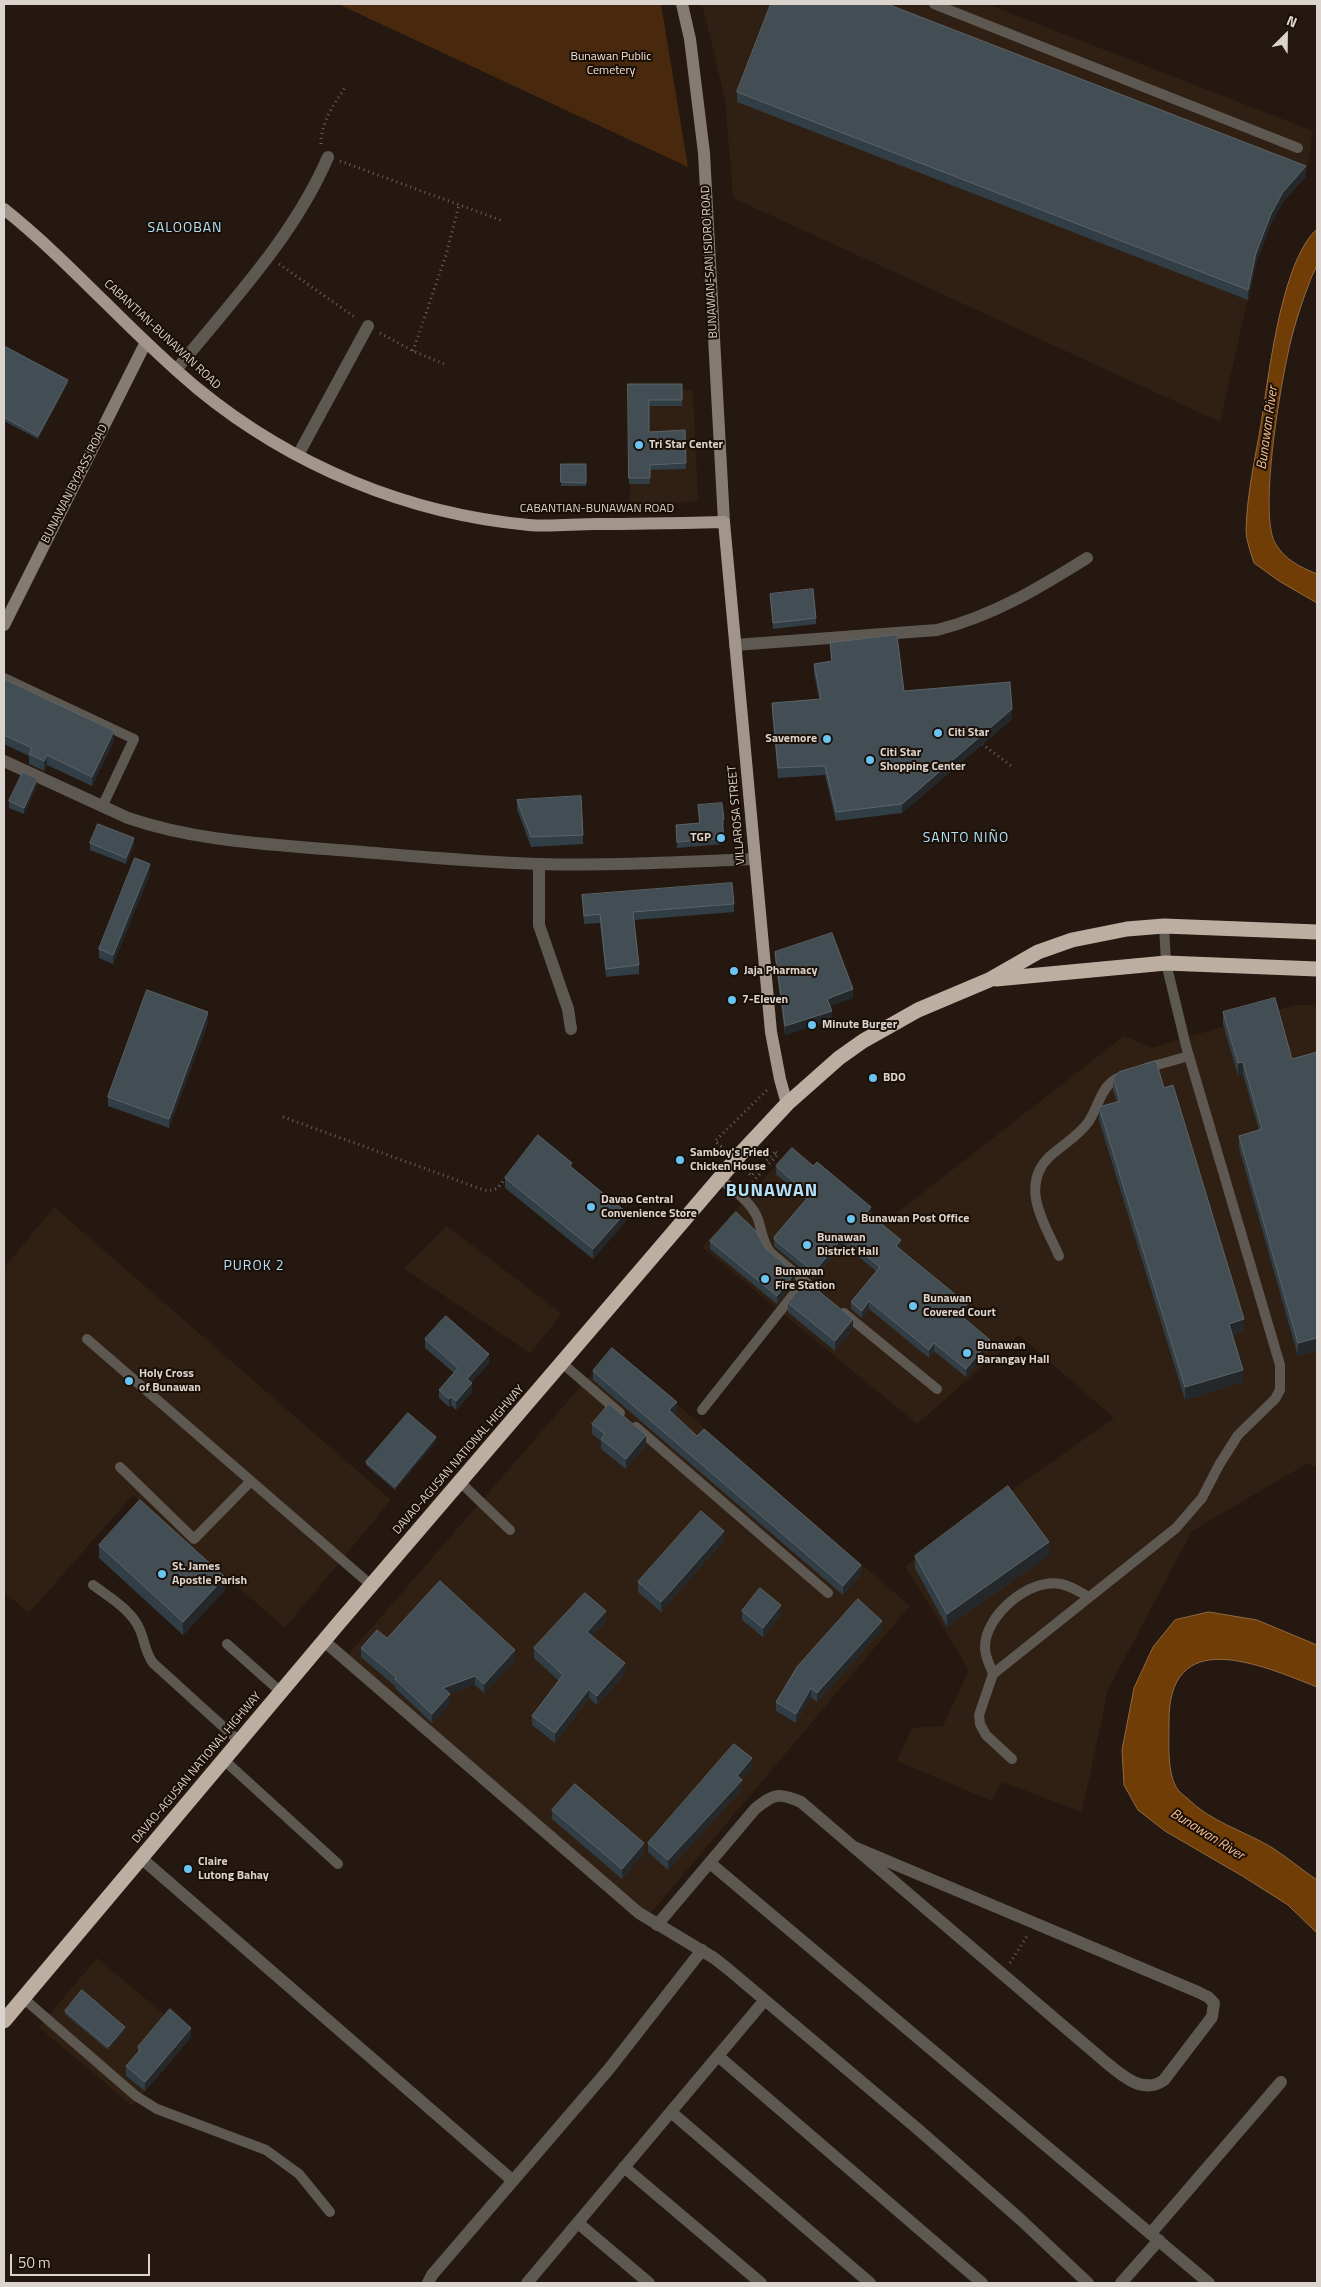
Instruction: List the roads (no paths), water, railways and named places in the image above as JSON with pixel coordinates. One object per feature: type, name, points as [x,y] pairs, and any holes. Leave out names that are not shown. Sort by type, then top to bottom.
[{"type":"highway","name":"DAVAO-AGUSAN NATIONAL HIGHWAY","points":[[4,2021],[371,1585],[719,1178],[787,1104],[839,1058],[887,1026],[948,996],[990,980],[1038,952],[1072,940],[1127,929],[1164,926],[1317,932]]},
{"type":"highway","name":"DAVAO-AGUSAN NATIONAL HIGHWAY","points":[[990,980],[1166,963],[1317,969]]},
{"type":"main road","name":"BUNAWAN-SAN ISIDRO ROAD","points":[[682,4],[690,39],[704,153],[724,522]]},
{"type":"main road","name":"CABANTIAN-BUNAWAN ROAD","points":[[4,209],[68,265],[176,370],[228,412],[298,456],[333,474],[379,492],[433,509],[490,520],[532,525],[724,522]]},
{"type":"main road","name":"BUNAWAN BYPASS ROAD","points":[[4,625],[146,342]]},
{"type":"main road","name":"VILLAROSA STREET","points":[[724,522],[771,1032],[787,1104]]},
{"type":"street","points":[[176,370],[268,256],[304,207],[328,157]]},
{"type":"street","points":[[298,456],[368,326]]},
{"type":"street","points":[[735,645],[936,630],[996,611],[1032,592],[1087,558]]},
{"type":"street","points":[[4,761],[102,807],[149,825],[204,837],[400,855],[539,864],[611,864],[755,859]]},
{"type":"street","points":[[539,864],[539,925],[568,1009],[571,1029]]},
{"type":"street","points":[[324,1641],[639,1912],[657,1925],[702,1950],[728,1969],[920,2131],[1013,2213],[1088,2283]]},
{"type":"street","points":[[657,1925],[755,1809],[777,1794],[788,1796],[801,1802],[1120,2073],[1132,2082],[1146,2086],[1156,2085],[1164,2080],[1212,2018],[1215,2010],[1214,2003],[1208,1997],[854,1847]]},
{"type":"street","points":[[141,1858],[512,2180]]},
{"type":"street","points":[[710,1863],[1209,2283]]},
{"type":"street","points":[[428,2283],[432,2275],[512,2180],[609,2070],[702,1950]]},
{"type":"street","points":[[530,2282],[764,2001]]},
{"type":"street","points":[[718,2056],[982,2283]]},
{"type":"street","points":[[1122,2283],[1155,2236],[1281,2082]]},
{"type":"street","points":[[670,2112],[870,2283]]},
{"type":"street","points":[[624,2167],[761,2283]]},
{"type":"street","points":[[578,2223],[649,2283]]},
{"type":"lane","points":[[934,4],[1298,148]]},
{"type":"lane","points":[[4,678],[134,739],[102,807]]},
{"type":"lane","points":[[1012,1759],[986,1735],[980,1724],[979,1715],[993,1674],[1176,1528],[1202,1498],[1219,1465],[1238,1435],[1275,1399],[1280,1390],[1280,1365],[1189,1056],[1166,963],[1164,926]]},
{"type":"lane","points":[[1059,1256],[1036,1202],[1033,1190],[1041,1168],[1049,1158],[1072,1139],[1088,1122],[1109,1083],[1116,1078],[1189,1056]]},
{"type":"lane","points":[[719,1178],[753,1209],[758,1218],[762,1238],[770,1252],[937,1389]]},
{"type":"lane","points":[[702,1410],[804,1281]]},
{"type":"lane","points":[[87,1339],[371,1585]]},
{"type":"lane","points":[[562,1363],[828,1593]]},
{"type":"lane","points":[[120,1467],[194,1539],[251,1481]]},
{"type":"lane","points":[[460,1482],[510,1530]]},
{"type":"lane","points":[[993,1674],[986,1658],[985,1646],[987,1636],[992,1625],[1011,1601],[1028,1590],[1043,1584],[1060,1584],[1089,1597]]},
{"type":"lane","points":[[92,1585],[125,1610],[134,1621],[140,1630],[146,1653],[153,1663],[240,1742]]},
{"type":"lane","points":[[228,1644],[281,1692]]},
{"type":"lane","points":[[224,1760],[338,1864]]},
{"type":"lane","points":[[24,1998],[136,2096],[157,2108],[266,2150],[299,2174],[330,2212]]},
{"type":"water","name":"Bunawan River","points":[[1317,229],[1318,260],[1296,322],[1283,380],[1273,442],[1269,502],[1270,526],[1275,543],[1279,549],[1299,566],[1317,574],[1317,603],[1279,581],[1254,563],[1246,530],[1248,503],[1278,320],[1294,266],[1305,245]]},
{"type":"water","name":"Bunawan River","points":[[1209,1612],[1257,1620],[1317,1645],[1317,1687],[1270,1669],[1245,1662],[1221,1659],[1200,1662],[1183,1673],[1172,1693],[1169,1724],[1169,1756],[1171,1773],[1176,1787],[1196,1806],[1227,1825],[1271,1847],[1317,1880],[1317,1933],[1288,1905],[1165,1831],[1138,1810],[1124,1785],[1122,1750],[1134,1688],[1153,1647],[1175,1620]]},
{"type":"place","name":"Tri Star Center","points":[[639,445]]},
{"type":"place","name":"Citi Star","points":[[938,733]]},
{"type":"place","name":"Savemore","points":[[827,739]]},
{"type":"place","name":"Citi Star Shopping Center","points":[[870,760]]},
{"type":"place","name":"TGP","points":[[721,838]]},
{"type":"place","name":"Jaja Pharmacy","points":[[734,971]]},
{"type":"place","name":"7-Eleven","points":[[732,1000]]},
{"type":"place","name":"Minute Burger","points":[[812,1025]]},
{"type":"place","name":"BDO","points":[[873,1078]]},
{"type":"place","name":"Samboy's Fried Chicken House","points":[[680,1160]]},
{"type":"place","name":"Davao Central Convenience Store","points":[[591,1207]]},
{"type":"place","name":"Bunawan Post Office","points":[[851,1219]]},
{"type":"place","name":"Bunawan District Hall","points":[[807,1245]]},
{"type":"place","name":"Bunawan Fire Station","points":[[765,1279]]},
{"type":"place","name":"Bunawan Covered Court","points":[[913,1306]]},
{"type":"place","name":"Bunawan Barangay Hall","points":[[967,1353]]},
{"type":"place","name":"Holy Cross of Bunawan","points":[[129,1381]]},
{"type":"place","name":"St. James Apostle Parish","points":[[162,1574]]},
{"type":"place","name":"Claire Lutong Bahay","points":[[188,1869]]},
{"type":"district","name":"SALOOBAN","points":[[185,229]]},
{"type":"district","name":"SANTO NIÑO","points":[[966,839]]},
{"type":"district","name":"BUNAWAN","points":[[772,1192]]},
{"type":"district","name":"PUROK 2","points":[[254,1267]]},
{"type":"park label","name":"Bunawan Public Cemetery","points":[[611,64]]}]
